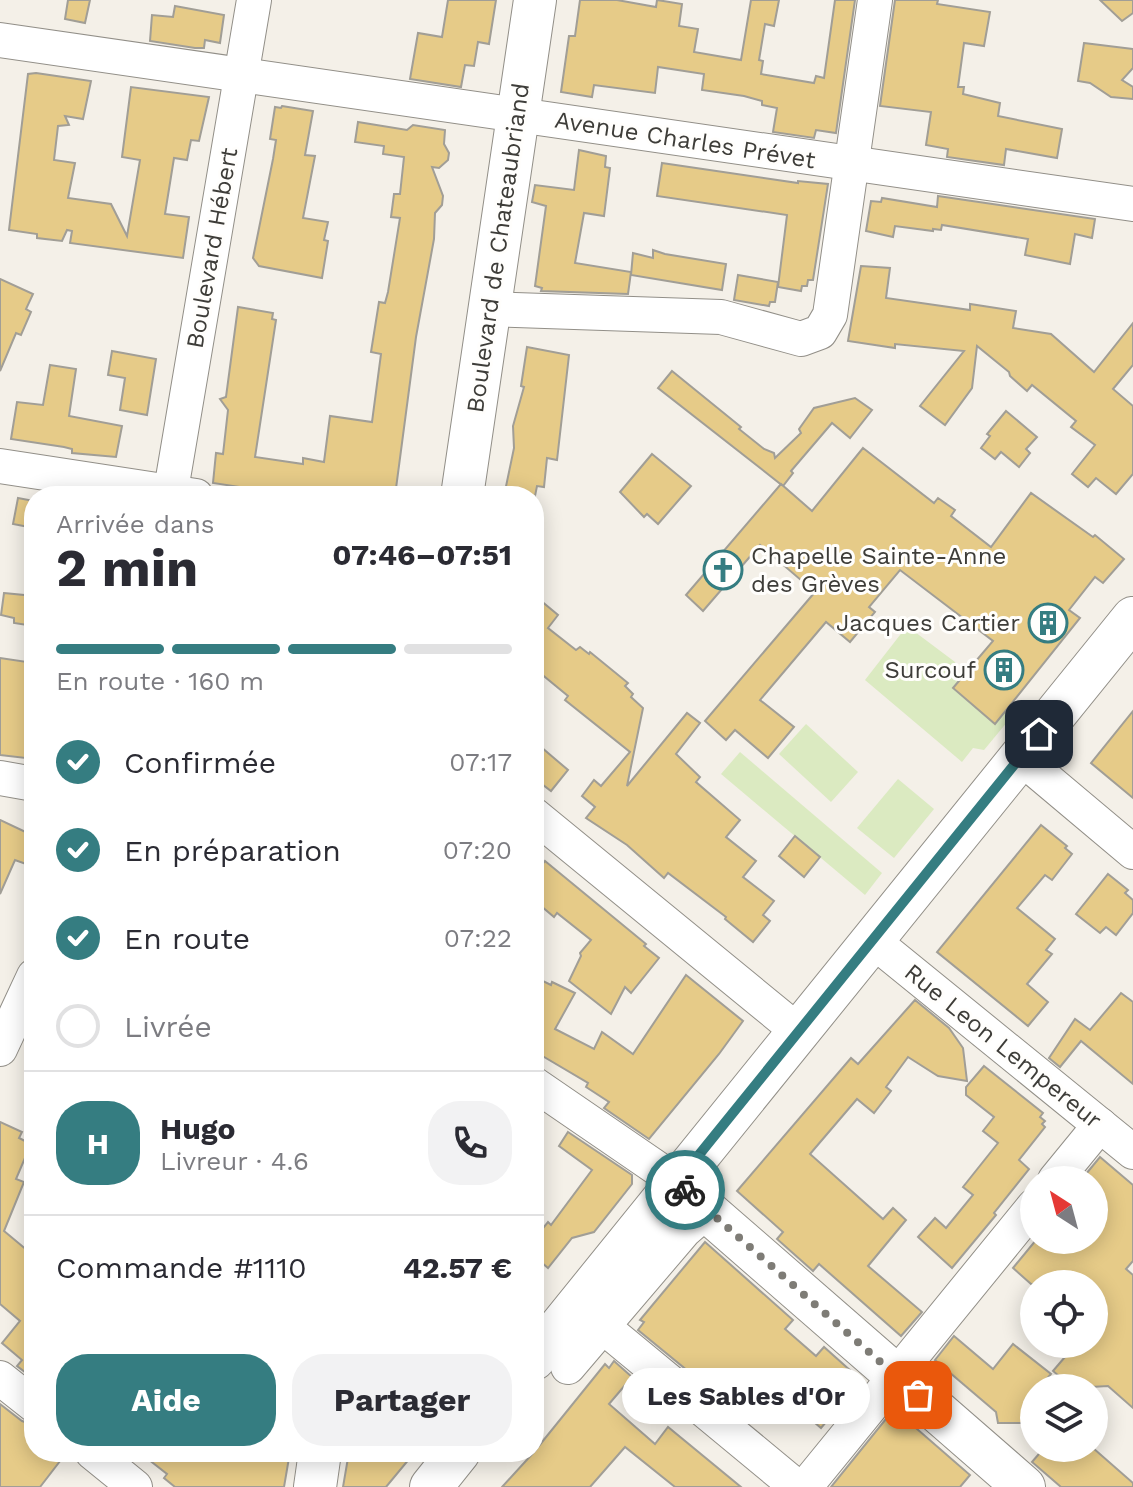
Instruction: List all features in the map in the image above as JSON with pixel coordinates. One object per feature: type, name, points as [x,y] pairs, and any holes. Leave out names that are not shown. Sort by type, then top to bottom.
[{"type":"main road","name":"Boulevard de Chateaubriand","points":[[463,486],[535,0]]},
{"type":"main road","points":[[551,1363],[590,1316],[677,1182],[1133,618]]},
{"type":"main road","points":[[677,1182],[1024,1487]]},
{"type":"main road","points":[[315,1487],[319,1462]]},
{"type":"main road","points":[[431,1487],[451,1462]]},
{"type":"street","name":"Boulevard Hébert","points":[[180,486],[254,0]]},
{"type":"street","points":[[488,309],[721,317],[801,339],[820,332],[830,315],[875,0]]},
{"type":"street","name":"Avenue Charles Prévet","points":[[0,40],[1133,204]]},
{"type":"street","points":[[0,466],[123,486]]},
{"type":"street","points":[[1020,757],[1133,852]]},
{"type":"street","points":[[0,778],[24,782]]},
{"type":"street","points":[[544,823],[799,1032]]},
{"type":"street","name":"Rue Leon Lempereur","points":[[872,940],[1133,1152]]},
{"type":"street","points":[[16,1033],[24,1008]]},
{"type":"street","points":[[544,1091],[677,1182]]},
{"type":"street","points":[[1066,1166],[1100,1125]]},
{"type":"street","points":[[707,1211],[590,1316],[797,1487]]},
{"type":"street","points":[[805,1487],[1020,1223]]},
{"type":"street","points":[[0,1378],[24,1397]]},
{"type":"street","points":[[104,1462],[135,1487]]},
{"type":"green space","points":[[907,626],[955,662],[960,680],[953,688],[995,723],[1007,710],[1013,715],[984,750],[973,748],[962,762],[865,680]]},
{"type":"green space","points":[[806,724],[858,772],[831,802],[779,754]]},
{"type":"green space","points":[[740,752],[882,873],[865,895],[721,774]]},
{"type":"green space","points":[[898,779],[934,809],[894,858],[857,828]]},
{"type":"building","points":[[68,0],[90,0],[85,23],[65,19]]},
{"type":"building","points":[[448,0],[496,0],[489,44],[478,42],[474,66],[465,65],[461,87],[410,79],[418,33],[442,37]]},
{"type":"building","points":[[580,0],[617,0],[656,7],[657,0],[682,4],[679,26],[698,29],[694,52],[741,60],[751,0],[779,0],[774,26],[765,24],[759,60],[763,61],[761,74],[814,83],[816,76],[824,78],[835,0],[855,0],[836,133],[816,130],[814,138],[773,132],[777,108],[744,96],[702,90],[704,74],[658,67],[655,93],[594,85],[592,97],[561,92],[569,36],[575,36]]},
{"type":"building","points":[[895,0],[938,0],[937,4],[990,12],[984,46],[964,43],[958,87],[964,87],[963,94],[1000,103],[998,116],[1062,129],[1057,158],[1006,149],[1004,165],[947,157],[948,149],[926,145],[931,112],[880,106]]},
{"type":"building","points":[[1100,0],[1133,0],[1133,13],[1122,21]]},
{"type":"building","points":[[175,6],[224,15],[220,43],[205,40],[204,48],[195,48],[150,41],[152,15],[173,17]]},
{"type":"building","points":[[1084,43],[1133,49],[1133,68],[1122,80],[1133,87],[1133,99],[1111,97],[1090,83],[1078,81]]},
{"type":"building","points":[[28,74],[91,81],[83,119],[65,116],[69,125],[58,126],[54,160],[75,163],[68,198],[111,204],[127,236],[140,160],[122,157],[131,87],[209,97],[199,141],[191,140],[187,160],[174,158],[165,214],[189,217],[183,258],[70,243],[72,231],[67,230],[62,241],[9,230]]},
{"type":"building","points":[[275,107],[313,111],[305,155],[315,156],[303,218],[328,222],[322,278],[259,266],[253,258],[276,140],[270,139]]},
{"type":"building","points":[[358,122],[407,130],[413,125],[445,130],[444,144],[449,153],[448,160],[439,168],[432,167],[443,196],[442,205],[435,213],[434,239],[416,337],[396,486],[233,486],[213,483],[216,453],[223,454],[228,410],[220,399],[226,397],[238,307],[273,313],[272,319],[276,320],[255,457],[303,464],[303,458],[324,462],[330,416],[372,422],[381,354],[371,352],[379,302],[385,303],[388,292],[400,218],[391,217],[394,194],[400,194],[404,157],[383,154],[384,146],[355,142]]},
{"type":"building","points":[[579,150],[606,156],[605,167],[610,168],[604,216],[584,213],[575,263],[631,272],[628,294],[541,291],[542,288],[535,286],[546,206],[532,202],[535,185],[574,190]]},
{"type":"building","points":[[662,163],[798,183],[828,184],[813,280],[808,280],[801,291],[778,287],[787,215],[657,196]]},
{"type":"building","points":[[938,196],[1095,219],[1092,238],[1075,234],[1070,264],[1025,255],[1028,239],[942,225],[941,230],[933,231],[895,226],[893,237],[866,231],[871,201],[881,202],[882,198],[937,207]]},
{"type":"building","points":[[653,250],[726,264],[722,290],[631,275],[633,253],[653,258]]},
{"type":"building","points":[[861,266],[890,268],[886,298],[970,310],[970,304],[1016,311],[1013,328],[1051,334],[1094,372],[1133,323],[1133,365],[1113,389],[1133,406],[1133,474],[1116,494],[1096,478],[1088,487],[1072,474],[1095,445],[1071,427],[1076,421],[1032,385],[1027,391],[977,346],[972,388],[945,425],[920,406],[964,351],[895,344],[895,348],[848,341]]},
{"type":"building","points":[[738,275],[778,282],[775,302],[770,302],[769,306],[734,300]]},
{"type":"building","points":[[0,279],[33,294],[26,309],[31,312],[21,335],[16,333],[0,371]]},
{"type":"building","points":[[527,347],[569,355],[557,460],[547,458],[544,487],[506,486],[514,448],[513,426],[524,387],[521,386]]},
{"type":"building","points":[[112,351],[156,359],[147,415],[120,410],[125,378],[108,375]]},
{"type":"building","points":[[50,365],[76,369],[69,416],[122,426],[116,457],[72,453],[72,449],[64,447],[11,439],[17,402],[43,405]]},
{"type":"building","points":[[672,371],[741,427],[739,429],[774,453],[775,458],[801,433],[799,429],[814,408],[855,398],[872,410],[850,438],[832,423],[791,471],[793,473],[783,486],[658,388]]},
{"type":"building","points":[[1006,411],[1037,437],[1026,449],[1030,453],[1019,467],[1001,452],[995,459],[981,448],[990,436],[987,434]]},
{"type":"building","points":[[863,448],[934,503],[938,498],[955,510],[951,516],[991,547],[1031,493],[1093,537],[1095,535],[1124,559],[1103,583],[1095,577],[1069,610],[1080,618],[995,724],[953,688],[993,641],[900,570],[869,607],[875,612],[850,642],[826,622],[760,700],[794,727],[768,758],[735,730],[726,740],[705,721],[815,592],[760,545],[703,611],[686,595],[781,484],[812,511]]},
{"type":"building","points":[[652,454],[691,486],[658,524],[647,514],[644,517],[620,492]]},
{"type":"building","points":[[18,498],[24,499],[24,526],[13,524]]},
{"type":"building","points":[[4,593],[24,595],[24,624],[14,623],[14,618],[1,615]]},
{"type":"building","points":[[544,603],[558,615],[548,628],[576,650],[580,647],[590,652],[628,683],[625,686],[633,694],[631,697],[643,708],[627,786],[687,713],[700,723],[676,754],[700,777],[696,782],[740,820],[726,837],[756,861],[743,877],[774,901],[763,915],[770,921],[753,942],[668,873],[664,878],[627,845],[586,818],[595,807],[582,796],[594,780],[601,786],[630,752],[565,700],[568,696],[544,676]]},
{"type":"building","points":[[0,658],[24,662],[24,758],[0,755]]},
{"type":"building","points":[[1133,711],[1133,798],[1091,763]]},
{"type":"building","points":[[544,750],[568,770],[551,791],[544,786]]},
{"type":"building","points":[[0,820],[24,831],[24,863],[15,860],[0,894]]},
{"type":"building","points":[[1041,825],[1067,846],[1065,848],[1072,854],[1052,880],[1045,875],[1017,908],[1055,939],[1046,950],[1052,954],[1027,984],[1048,1002],[1028,1026],[937,952]]},
{"type":"building","points":[[795,836],[820,857],[804,877],[779,856]]},
{"type":"building","points":[[544,862],[646,944],[644,946],[659,958],[631,993],[625,987],[611,1014],[569,981],[580,953],[591,940],[557,913],[554,917],[544,908]]},
{"type":"building","points":[[1108,874],[1128,890],[1125,893],[1133,900],[1133,913],[1116,935],[1106,927],[1100,933],[1076,914]]},
{"type":"building","points":[[686,975],[743,1021],[649,1139],[604,1108],[609,1102],[586,1087],[588,1083],[544,1057],[544,982],[575,993],[555,1029],[594,1049],[602,1032],[633,1054]]},
{"type":"building","points":[[1121,993],[1133,1002],[1133,1084],[1081,1041],[1060,1067],[1049,1058],[1075,1019],[1090,1030]]},
{"type":"building","points":[[915,1000],[949,1028],[963,1048],[967,1081],[938,1076],[908,1057],[886,1087],[891,1091],[874,1113],[857,1099],[810,1154],[883,1219],[893,1208],[906,1220],[868,1266],[922,1312],[901,1336],[819,1264],[813,1271],[777,1239],[783,1232],[737,1191],[851,1058],[858,1064]]},
{"type":"building","points":[[984,1066],[1043,1113],[1040,1117],[1045,1121],[1042,1124],[1045,1127],[1019,1160],[1026,1166],[1020,1166],[1020,1180],[952,1268],[918,1237],[935,1218],[946,1228],[973,1195],[963,1187],[998,1143],[983,1131],[994,1117],[966,1095],[966,1087]]},
{"type":"building","points":[[0,1122],[22,1132],[19,1138],[24,1140],[24,1160],[16,1179],[24,1182],[4,1231],[24,1248],[24,1371],[17,1366],[22,1360],[2,1343],[20,1321],[0,1304]]},
{"type":"building","points":[[568,1132],[632,1175],[632,1184],[594,1232],[572,1238],[548,1268],[544,1265],[544,1227],[548,1222],[551,1225],[592,1170],[559,1146]]},
{"type":"building","points":[[1100,1157],[1133,1185],[1133,1261],[1126,1269],[1133,1275],[1133,1408],[1108,1386],[1108,1374],[1057,1374],[1053,1371],[1064,1358],[1108,1358],[1108,1270],[1020,1270],[1020,1274],[1013,1268],[1024,1254],[1108,1254],[1108,1166],[1093,1166]]},
{"type":"building","points":[[705,1242],[793,1320],[785,1329],[816,1356],[824,1347],[861,1380],[821,1428],[778,1391],[765,1405],[753,1394],[738,1412],[638,1330],[644,1322],[640,1320]]},
{"type":"building","points":[[954,1336],[993,1369],[1013,1344],[1020,1350],[1020,1358],[1031,1358],[1051,1374],[1020,1374],[1020,1423],[998,1423],[996,1412],[935,1360]]},
{"type":"building","points":[[614,1361],[632,1377],[609,1404],[655,1444],[668,1427],[741,1487],[675,1487],[625,1447],[590,1487],[502,1487],[525,1462],[544,1462],[544,1440],[605,1364],[609,1368]]},
{"type":"building","points":[[0,1404],[24,1422],[24,1462],[59,1462],[40,1487],[0,1487]]},
{"type":"building","points":[[894,1409],[970,1475],[960,1487],[831,1487]]},
{"type":"building","points":[[1108,1461],[1133,1483],[1133,1487],[1061,1487],[1032,1462]]},
{"type":"building","points":[[152,1462],[288,1462],[284,1487],[175,1487],[164,1478],[167,1474]]},
{"type":"building","points":[[347,1462],[407,1462],[386,1487],[343,1487]]},
{"type":"way so far","points":[[685,1190],[918,1395]]},
{"type":"place","name":"Chapelle Sainte-Anne des Grèves","points":[[723,570]]},
{"type":"place","name":"Jacques Cartier","points":[[1048,623]]},
{"type":"place","name":"Surcouf","points":[[1004,670]]},
{"type":"place","name":"Les Sables d'Or","points":[[918,1395]]},
{"type":"route","points":[[685,1190],[677,1182],[1039,734]]}]
